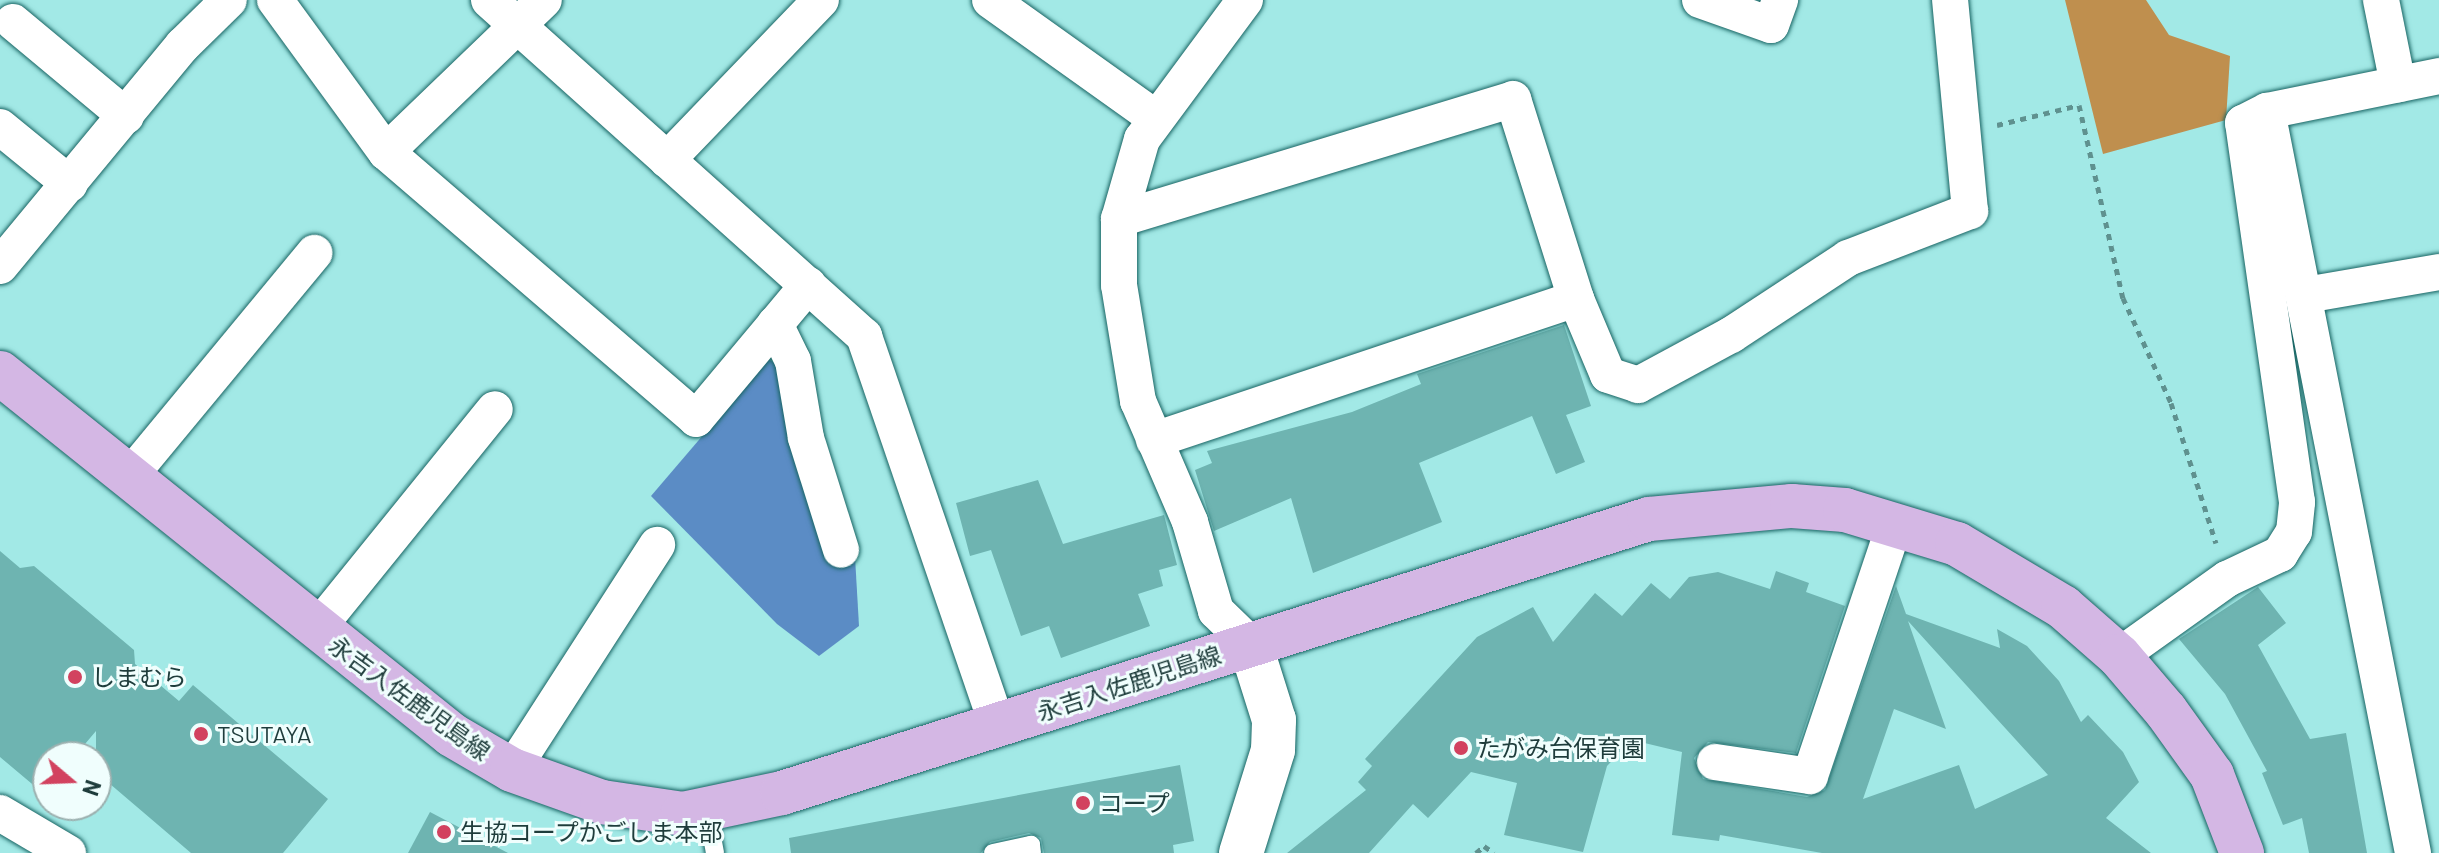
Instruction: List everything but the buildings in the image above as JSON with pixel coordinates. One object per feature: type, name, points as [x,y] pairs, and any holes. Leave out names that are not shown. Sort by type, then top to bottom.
[{"type":"main road","name":"永吉入佐鹿児島線","points":[[0,373],[316,630],[452,735],[512,770],[602,802],[683,814],[707,809],[899,760],[997,725],[1649,519],[1792,506],[1845,510],[1895,523],[2016,575],[2119,656],[2212,775],[2242,853]]},
{"type":"street","points":[[0,266],[229,0]]},
{"type":"street","points":[[275,0],[386,152],[696,419],[808,285]]},
{"type":"street","points":[[386,152],[501,12],[544,0]]},
{"type":"street","points":[[667,160],[821,0]]},
{"type":"street","points":[[990,0],[1154,117]]},
{"type":"street","points":[[1241,853],[1273,750],[1274,720],[1250,644],[1216,611],[1190,522],[1154,440],[1125,346],[1119,219],[1154,117],[1245,0]]},
{"type":"street","points":[[1700,0],[1771,25],[1780,0]]},
{"type":"street","points":[[1119,219],[1513,99],[1576,299],[1608,375],[1638,385],[1731,335],[1848,258],[1970,211],[1950,0]]},
{"type":"street","points":[[2381,0],[2398,84]]},
{"type":"street","points":[[501,12],[864,336],[997,725]]},
{"type":"street","points":[[13,22],[126,116]]},
{"type":"street","points":[[2119,656],[2227,579],[2280,554],[2294,532],[2297,502],[2243,123],[2267,111],[2439,76]]},
{"type":"street","points":[[2267,111],[2306,295],[2413,853]]},
{"type":"street","points":[[0,127],[70,184]]},
{"type":"street","points":[[129,477],[314,253]]},
{"type":"street","points":[[2306,295],[2439,272]]},
{"type":"street","points":[[1154,440],[1576,299]]},
{"type":"street","points":[[775,324],[793,361],[806,438],[841,550]]},
{"type":"street","points":[[316,630],[495,409]]},
{"type":"street","points":[[1715,762],[1810,776],[1895,523]]},
{"type":"street","points":[[512,770],[657,545]]},
{"type":"street","points":[[0,813],[68,853]]},
{"type":"lane","points":[[707,809],[715,853]]},
{"type":"lane","points":[[993,853],[1031,845],[1032,853]]},
{"type":"path","points":[[1964,133],[2079,105],[2123,298],[2171,403],[2227,579]]},
{"type":"path","points":[[1476,853],[1484,846],[1494,853]]},
{"type":"shaded area","points":[[2065,0],[2146,0],[2169,35],[2230,56],[2226,120],[2103,154]]},
{"type":"water","points":[[768,359],[785,369],[855,557],[859,626],[819,656],[777,624],[651,496]]},
{"type":"place","name":"しまむら","points":[[75,677]]},
{"type":"place","name":"TSUTAYA","points":[[201,734]]},
{"type":"place","name":"たがみ台保育園","points":[[1461,748]]},
{"type":"place","name":"コープ","points":[[1083,803]]},
{"type":"place","name":"生協コープかごしま本部","points":[[444,832]]}]
